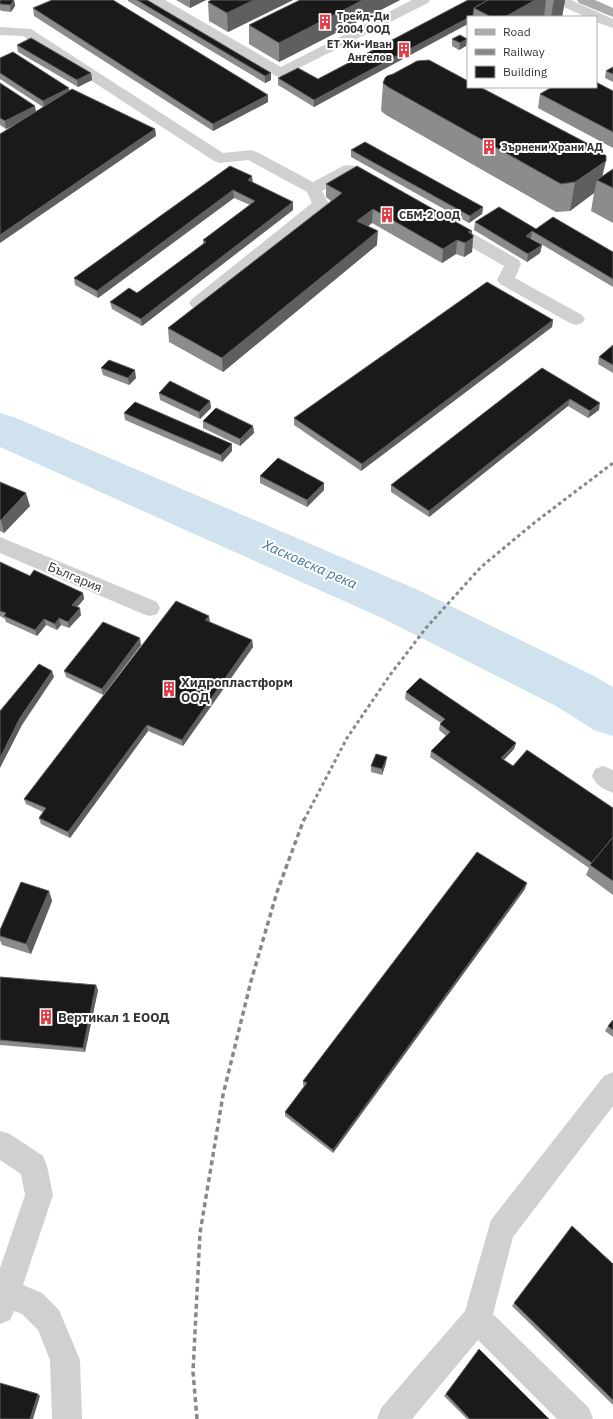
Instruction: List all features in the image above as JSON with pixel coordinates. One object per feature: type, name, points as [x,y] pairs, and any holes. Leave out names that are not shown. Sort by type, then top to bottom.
[{"type":"main road","points":[[584,0],[606,20]]},
{"type":"street","points":[[155,0],[195,16],[281,73],[423,0]]},
{"type":"street","points":[[560,0],[597,16]]},
{"type":"street","points":[[0,31],[26,32],[220,158],[251,155],[313,189],[322,204],[198,303]]},
{"type":"street","points":[[313,189],[349,169],[390,192]]},
{"type":"street","points":[[431,216],[513,264],[506,280],[576,319]]},
{"type":"street","name":"България","points":[[0,545],[150,608]]},
{"type":"street","points":[[392,1419],[477,1319],[501,1230],[613,1085]]},
{"type":"street","points":[[0,1144],[33,1166],[39,1195],[3,1302],[32,1303],[49,1320],[65,1360],[67,1419]]},
{"type":"street","points":[[477,1319],[578,1419]]},
{"type":"building","points":[[0,0],[14,0],[10,5],[0,4]]},
{"type":"building","points":[[52,0],[113,0],[268,95],[213,124],[33,8]]},
{"type":"building","points":[[137,0],[147,0],[271,73],[265,76]]},
{"type":"building","points":[[211,0],[254,0],[227,13],[208,2]]},
{"type":"building","points":[[300,0],[363,0],[279,43],[249,25]]},
{"type":"building","points":[[468,0],[488,0],[474,8],[473,15],[467,16],[467,19],[314,100],[278,78],[298,68],[318,79]]},
{"type":"building","points":[[488,0],[535,0],[507,16],[489,16],[474,8]]},
{"type":"building","points":[[460,35],[467,39],[460,43],[452,39]]},
{"type":"building","points":[[31,38],[91,73],[77,80],[17,45]]},
{"type":"building","points":[[13,52],[69,88],[43,101],[0,73],[0,58]]},
{"type":"building","points":[[429,60],[467,80],[467,88],[482,88],[600,150],[606,156],[606,161],[575,182],[561,184],[383,83],[387,76],[417,61]]},
{"type":"building","points":[[613,67],[613,74],[606,71]]},
{"type":"building","points":[[0,83],[35,106],[5,121],[0,118]]},
{"type":"building","points":[[597,83],[613,91],[613,132],[540,94],[550,88],[597,88]]},
{"type":"building","points":[[72,89],[155,129],[0,235],[0,134]]},
{"type":"building","points":[[365,142],[483,207],[470,216],[351,150]]},
{"type":"building","points":[[230,166],[252,176],[248,180],[293,202],[141,319],[110,302],[129,288],[137,293],[206,242],[203,240],[255,201],[233,190],[97,291],[74,278]]},
{"type":"building","points":[[357,166],[472,231],[468,232],[473,235],[473,238],[465,243],[457,240],[443,249],[373,209],[357,221],[378,231],[222,358],[168,328],[342,193],[326,184]]},
{"type":"building","points":[[613,169],[613,188],[597,180]]},
{"type":"building","points":[[499,207],[536,229],[553,217],[613,252],[613,279],[532,231],[526,236],[542,245],[528,254],[475,222]]},
{"type":"building","points":[[487,282],[553,320],[362,464],[294,418]]},
{"type":"building","points":[[613,345],[613,365],[599,357]]},
{"type":"building","points":[[109,360],[135,370],[128,378],[101,368]]},
{"type":"building","points":[[542,368],[600,403],[590,411],[570,399],[429,511],[391,485]]},
{"type":"building","points":[[170,381],[210,401],[199,412],[159,393]]},
{"type":"building","points":[[135,402],[232,444],[221,455],[124,413]]},
{"type":"building","points":[[216,408],[253,426],[240,439],[203,421]]},
{"type":"building","points":[[278,458],[324,483],[307,500],[260,476]]},
{"type":"building","points":[[0,482],[26,493],[1,520],[0,520]]},
{"type":"building","points":[[0,562],[30,576],[34,570],[83,593],[72,605],[80,608],[68,622],[59,618],[55,624],[44,619],[35,630],[4,616],[6,613],[0,611]]},
{"type":"building","name":"Хидропластформ ООД","points":[[176,601],[209,616],[205,620],[252,640],[182,740],[147,725],[68,832],[39,818],[46,808],[24,799]]},
{"type":"building","points":[[103,622],[140,638],[102,689],[64,671]]},
{"type":"building","points":[[39,664],[52,671],[20,718],[0,758],[0,711]]},
{"type":"building","points":[[420,678],[516,743],[501,758],[513,766],[527,750],[613,808],[613,837],[592,863],[431,751],[450,732],[440,724],[445,719],[406,692]]},
{"type":"building","points":[[376,754],[387,757],[382,769],[371,766]]},
{"type":"building","points":[[613,837],[613,881],[590,865]]},
{"type":"building","points":[[477,852],[527,883],[333,1150],[285,1112],[307,1083],[303,1081]]},
{"type":"building","points":[[21,882],[49,891],[26,944],[0,936],[0,930]]},
{"type":"building","name":"Вертикал 1 ЕООД","points":[[0,977],[96,985],[83,1048],[0,1040]]},
{"type":"building","points":[[613,1020],[613,1030],[608,1026]]},
{"type":"building","points":[[572,1226],[613,1264],[613,1400],[514,1303]]},
{"type":"building","points":[[479,1349],[549,1419],[470,1419],[446,1394]]},
{"type":"building","points":[[0,1383],[38,1394],[30,1419],[0,1419]]},
{"type":"waterway","name":"Хасковска река","points":[[0,429],[400,604],[575,691],[613,714]]},
{"type":"railway","points":[[304,820],[347,738],[390,675],[426,628],[481,567],[534,523],[613,463]]},
{"type":"railway","points":[[197,1419],[193,1372],[200,1233],[223,1095],[251,981],[277,892],[304,819]]},
{"type":"place","name":"Трейд-Ди 2004 ООД","points":[[325,22]]},
{"type":"place","name":"ЕТ Жи-Иван Ангелов","points":[[404,50]]},
{"type":"place","name":"Зърнени Храни АД","points":[[489,147]]},
{"type":"place","name":"СБМ-2 ООД","points":[[387,215]]},
{"type":"place","name":"Хидропластформ ООД","points":[[169,689]]},
{"type":"place","name":"Вертикал 1 ЕООД","points":[[46,1017]]}]
